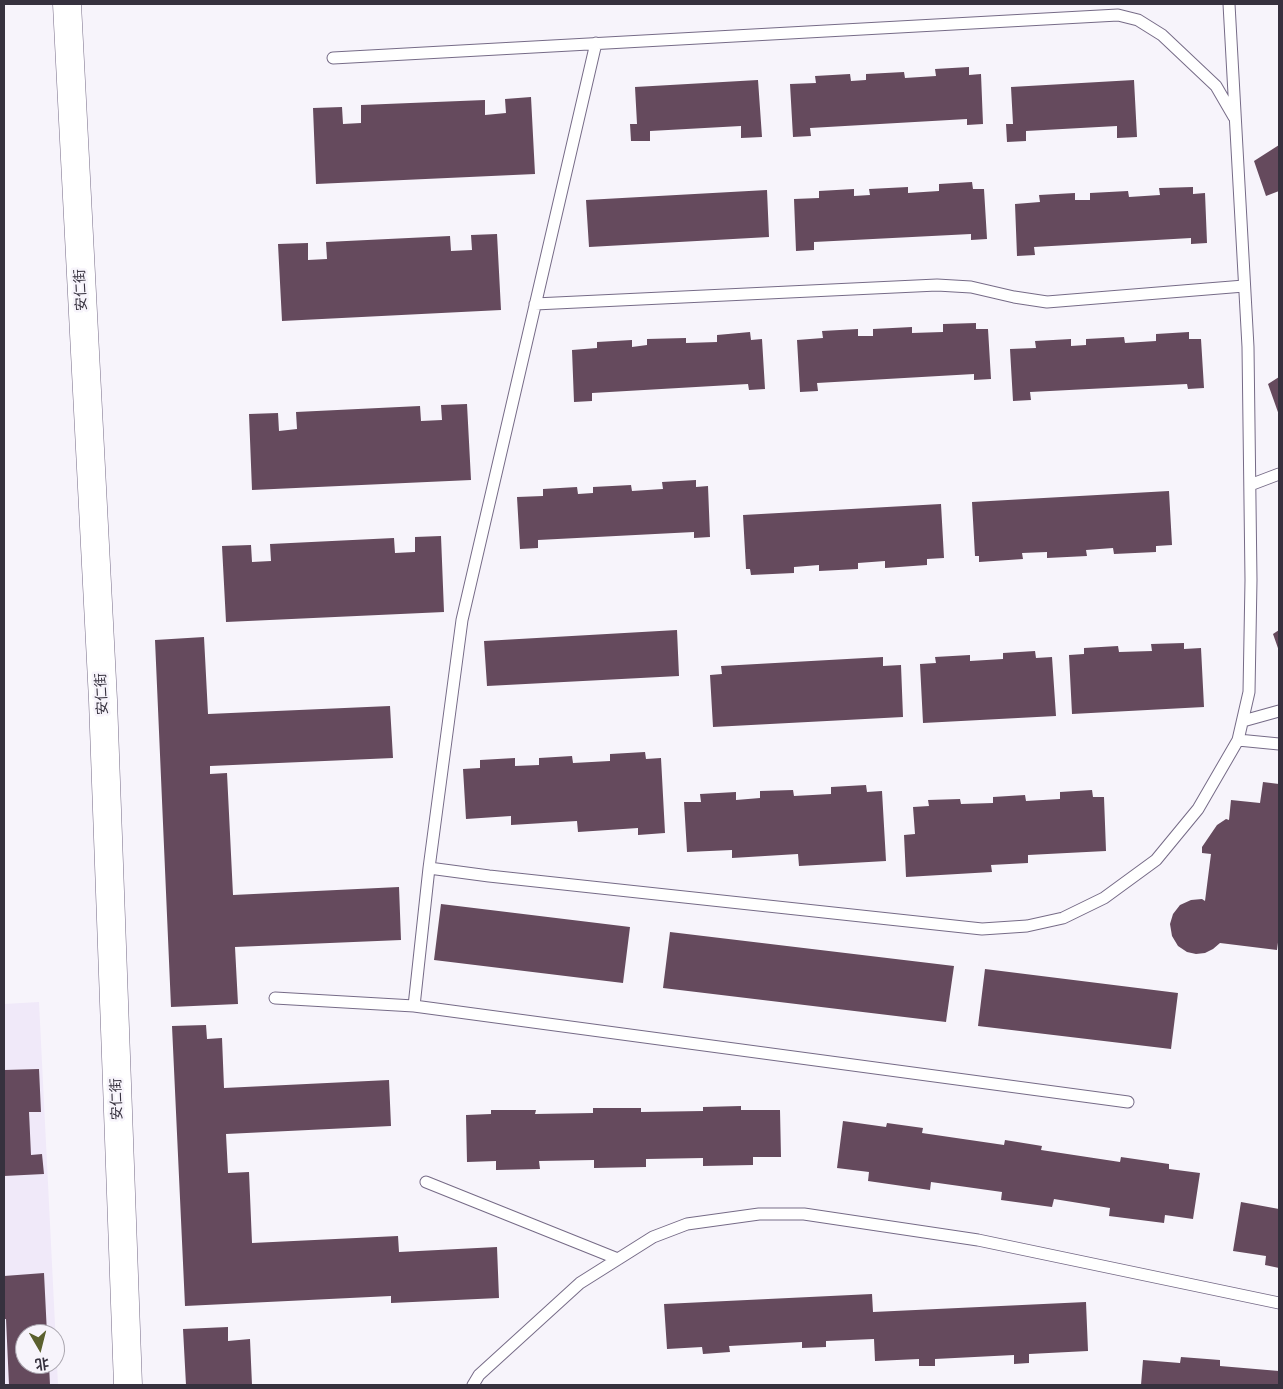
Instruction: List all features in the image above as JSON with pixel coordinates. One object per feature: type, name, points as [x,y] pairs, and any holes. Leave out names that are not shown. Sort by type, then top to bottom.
[{"type":"street","name":"安仁街","points":[[67,4],[104,700],[128,1385]]},
{"type":"lane","points":[[429,868],[982,929],[1027,926],[1063,918],[1104,898],[1156,860],[1198,809],[1238,740],[1249,692],[1251,580],[1248,347],[1229,4]]},
{"type":"lane","points":[[333,58],[1118,15],[1138,20],[1162,36],[1216,86],[1235,119]]},
{"type":"lane","points":[[414,1006],[429,868],[462,620],[596,43]]},
{"type":"lane","points":[[535,304],[938,285],[971,287],[1047,302],[1244,286]]},
{"type":"lane","points":[[1250,485],[1279,474]]},
{"type":"lane","points":[[1243,721],[1279,711]]},
{"type":"lane","points":[[1238,740],[1279,744]]},
{"type":"lane","points":[[275,998],[414,1006],[1128,1102]]},
{"type":"lane","points":[[426,1182],[618,1259]]},
{"type":"lane","points":[[473,1385],[479,1375],[580,1283],[653,1237],[687,1224],[759,1214],[804,1214],[978,1240],[1279,1303]]},
{"type":"shaded area","points":[[39,1002],[55,1324],[15,1324],[15,1374],[57,1374],[58,1385],[4,1385],[4,1004]]},
{"type":"building","points":[[969,67],[969,75],[981,74],[983,124],[967,125],[967,119],[810,128],[811,136],[793,137],[790,84],[816,83],[815,76],[850,74],[851,81],[866,80],[866,74],[904,72],[905,78],[936,76],[935,69]]},
{"type":"building","points":[[758,80],[762,137],[741,138],[741,126],[650,131],[650,141],[631,141],[630,124],[637,124],[635,87]]},
{"type":"building","points":[[1134,80],[1137,137],[1117,138],[1117,126],[1026,131],[1026,141],[1007,142],[1006,124],[1013,124],[1011,87]]},
{"type":"building","points":[[531,97],[535,174],[316,184],[313,108],[342,107],[343,124],[361,123],[361,105],[485,100],[485,115],[506,113],[505,99]]},
{"type":"building","points":[[1279,145],[1279,191],[1266,196],[1254,161]]},
{"type":"building","points":[[972,182],[973,189],[984,189],[987,239],[971,240],[971,234],[814,242],[814,250],[796,251],[794,199],[819,198],[819,191],[854,189],[854,196],[870,195],[869,189],[908,187],[908,193],[939,191],[939,184]]},
{"type":"building","points":[[1193,187],[1193,194],[1205,193],[1207,243],[1191,244],[1191,238],[1034,247],[1035,255],[1017,256],[1015,204],[1040,202],[1039,195],[1075,193],[1075,200],[1090,200],[1090,193],[1128,191],[1129,197],[1160,195],[1159,188]]},
{"type":"building","points":[[767,190],[769,237],[589,247],[586,200]]},
{"type":"building","points":[[497,234],[501,310],[282,321],[278,244],[308,243],[308,260],[327,259],[326,242],[450,236],[451,251],[472,250],[471,235]]},
{"type":"building","points":[[976,323],[976,329],[988,329],[991,379],[974,380],[974,374],[817,383],[818,391],[800,392],[797,340],[823,338],[822,331],[858,329],[858,336],[873,336],[873,329],[912,327],[912,333],[943,332],[943,324]]},
{"type":"building","points":[[750,332],[751,340],[762,339],[765,389],[749,390],[748,384],[592,393],[592,401],[574,402],[572,350],[597,348],[597,342],[632,340],[632,347],[647,345],[647,339],[686,338],[686,343],[717,342],[717,335]]},
{"type":"building","points":[[1189,332],[1189,339],[1201,339],[1204,388],[1188,389],[1187,384],[1030,392],[1031,400],[1013,401],[1010,349],[1036,348],[1035,341],[1071,339],[1071,346],[1086,345],[1086,339],[1124,337],[1125,343],[1156,341],[1156,334]]},
{"type":"building","points":[[1279,377],[1279,415],[1268,384]]},
{"type":"building","points":[[467,404],[471,480],[252,490],[249,414],[278,413],[279,431],[297,429],[296,412],[420,406],[421,421],[442,420],[441,405]]},
{"type":"building","points":[[696,480],[696,487],[708,486],[710,537],[694,538],[694,532],[538,540],[538,548],[520,549],[517,497],[543,496],[543,489],[577,487],[578,494],[593,493],[593,487],[631,485],[632,491],[663,489],[662,482]]},
{"type":"building","points":[[1169,491],[1172,545],[1156,546],[1156,552],[1114,554],[1113,548],[1086,550],[1087,556],[1047,558],[1047,552],[1022,553],[1023,559],[979,562],[979,556],[975,556],[972,502]]},
{"type":"building","points":[[941,504],[944,558],[927,559],[927,565],[885,568],[885,561],[858,563],[858,569],[819,571],[819,565],[794,567],[794,573],[751,575],[750,569],[746,569],[743,515]]},
{"type":"building","points":[[441,536],[444,612],[226,622],[222,546],[251,545],[252,562],[271,561],[270,544],[394,538],[395,553],[415,552],[415,537]]},
{"type":"building","points":[[677,630],[679,676],[487,686],[484,641]]},
{"type":"building","points":[[1279,630],[1279,651],[1273,634]]},
{"type":"building","points":[[204,637],[208,714],[390,706],[393,758],[210,766],[210,774],[227,773],[233,895],[399,887],[401,940],[235,947],[238,1004],[171,1007],[155,640]]},
{"type":"building","points":[[1184,643],[1184,649],[1201,648],[1204,707],[1072,714],[1069,655],[1084,654],[1084,648],[1118,646],[1119,652],[1152,651],[1151,644]]},
{"type":"building","points":[[1035,651],[1036,658],[1052,657],[1056,716],[923,723],[920,664],[936,663],[935,657],[970,655],[970,661],[1003,659],[1003,653]]},
{"type":"building","points":[[883,657],[883,666],[901,665],[903,717],[713,727],[710,675],[722,674],[721,666]]},
{"type":"building","points":[[645,752],[646,759],[661,758],[665,833],[638,835],[638,828],[578,832],[577,821],[511,825],[511,816],[466,819],[463,769],[480,768],[480,760],[515,758],[515,766],[539,765],[539,758],[572,756],[573,763],[610,761],[610,754]]},
{"type":"building","points":[[1263,782],[1279,784],[1279,935],[1277,950],[1220,943],[1205,953],[1187,952],[1178,946],[1172,936],[1170,924],[1173,914],[1180,905],[1191,900],[1202,899],[1205,901],[1211,854],[1202,853],[1202,847],[1217,825],[1226,819],[1229,820],[1231,800],[1260,803]]},
{"type":"building","points":[[866,785],[867,792],[882,791],[886,861],[799,866],[798,854],[732,858],[732,850],[687,852],[684,802],[701,802],[700,794],[736,792],[736,800],[760,798],[760,791],[793,790],[794,796],[831,794],[831,787]]},
{"type":"building","points":[[1092,790],[1093,797],[1104,797],[1106,851],[1028,855],[1028,863],[991,865],[992,872],[906,877],[904,835],[915,834],[913,807],[929,806],[928,800],[960,799],[961,804],[993,803],[993,797],[1025,795],[1026,801],[1060,799],[1060,792]]},
{"type":"building","points":[[441,904],[630,927],[623,983],[434,960]]},
{"type":"building","points":[[670,932],[954,966],[946,1022],[663,988]]},
{"type":"building","points":[[985,969],[1178,993],[1171,1049],[978,1026]]},
{"type":"building","points":[[206,1025],[207,1039],[222,1038],[224,1088],[389,1080],[391,1126],[226,1134],[228,1173],[249,1172],[252,1243],[398,1236],[399,1252],[497,1247],[499,1298],[391,1303],[391,1296],[185,1306],[172,1026]]},
{"type":"building","points":[[39,1069],[41,1112],[29,1112],[31,1155],[42,1154],[44,1174],[4,1176],[4,1070]]},
{"type":"building","points":[[741,1106],[741,1110],[780,1110],[781,1157],[753,1157],[753,1165],[703,1166],[703,1158],[646,1159],[646,1167],[594,1168],[594,1160],[539,1161],[540,1169],[496,1170],[496,1161],[467,1162],[466,1115],[491,1114],[491,1110],[536,1110],[535,1114],[593,1113],[593,1108],[641,1108],[641,1112],[703,1111],[703,1107]]},
{"type":"building","points":[[843,1121],[886,1127],[887,1123],[923,1128],[922,1133],[1004,1145],[1005,1140],[1042,1146],[1041,1150],[1120,1162],[1121,1157],[1169,1164],[1169,1169],[1200,1173],[1193,1219],[1165,1215],[1164,1223],[1109,1216],[1110,1208],[1054,1199],[1052,1207],[1001,1200],[1002,1192],[931,1182],[930,1190],[868,1181],[869,1172],[837,1168]]},
{"type":"building","points":[[1241,1202],[1279,1209],[1279,1268],[1265,1265],[1266,1256],[1233,1251]]},
{"type":"building","points":[[44,1273],[47,1324],[15,1324],[15,1374],[49,1374],[50,1385],[9,1385],[6,1319],[4,1319],[4,1276]]},
{"type":"building","points":[[872,1294],[873,1312],[1086,1302],[1088,1351],[1029,1354],[1029,1363],[1014,1364],[1014,1355],[935,1359],[935,1366],[919,1366],[919,1359],[875,1361],[874,1339],[826,1341],[826,1347],[802,1348],[802,1342],[729,1346],[730,1352],[703,1354],[702,1347],[667,1349],[664,1304]]},
{"type":"building","points":[[228,1327],[228,1341],[250,1339],[252,1385],[186,1385],[183,1329]]},
{"type":"building","points":[[1181,1357],[1220,1360],[1220,1366],[1279,1371],[1279,1385],[1141,1385],[1143,1360],[1180,1363]]}]
